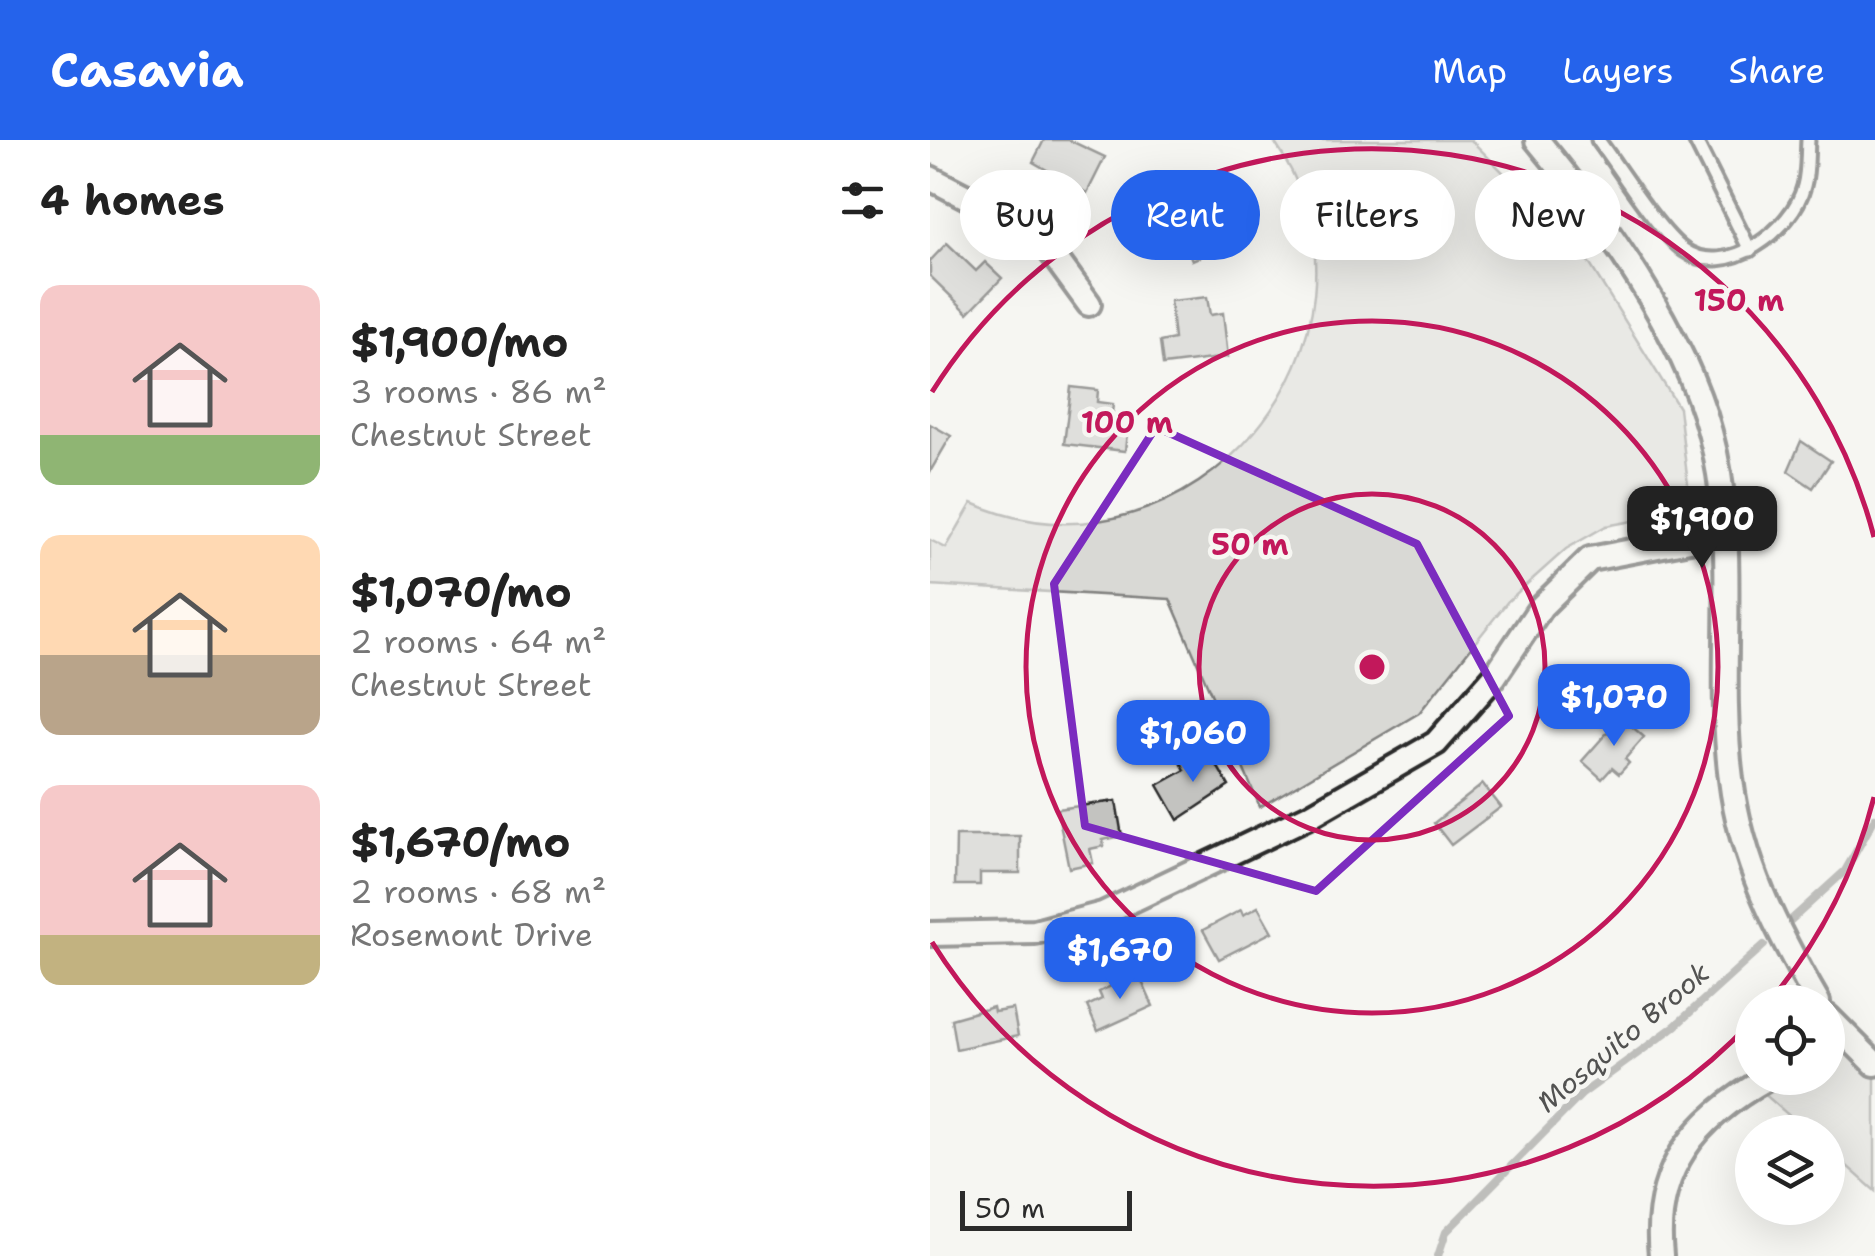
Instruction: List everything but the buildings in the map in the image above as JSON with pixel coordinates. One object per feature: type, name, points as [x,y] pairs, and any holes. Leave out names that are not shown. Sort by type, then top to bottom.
[{"type":"street","points":[[1537,140],[1577,188],[1639,284],[1696,392],[1710,433],[1726,533],[1728,731],[1737,816],[1762,898],[1809,985]]},
{"type":"street","points":[[930,178],[1038,234],[1089,304]]},
{"type":"street","points":[[930,934],[1036,932],[1104,914],[1311,815],[1436,744],[1494,677],[1542,608],[1590,559],[1726,533]]},
{"type":"street","points":[[1845,1039],[1875,1064]]},
{"type":"street","points":[[1661,1256],[1664,1192],[1679,1153],[1700,1128],[1745,1095]]},
{"type":"lane","points":[[1598,140],[1680,248],[1714,261],[1750,250],[1792,210],[1804,187],[1808,140]]},
{"type":"lane","points":[[1695,140],[1750,250]]},
{"type":"highlighted area","points":[[1156,427],[1417,544],[1509,716],[1316,891],[1085,826],[1054,584]]},
{"type":"shaded area","points":[[1273,140],[1471,140],[1501,170],[1475,170],[1475,260],[1587,260],[1679,408],[1691,510],[1606,526],[1566,549],[1508,601],[1419,713],[1260,807],[1170,599],[930,585],[930,540],[946,548],[972,503],[1053,523],[1130,514],[1199,482],[1255,431],[1295,366],[1314,293],[1311,260],[1455,260],[1455,170],[1287,170]]},
{"type":"shaded area","points":[[1845,1036],[1875,1064],[1875,1191],[1845,1164],[1845,1115],[1788,1115],[1765,1095],[1845,1095]]},
{"type":"waterway","name":"Mosquito Brook","points":[[1791,920],[1845,871],[1875,818]]},
{"type":"waterway","name":"Mosquito Brook","points":[[1438,1256],[1446,1232],[1582,1094],[1675,1026],[1764,945]]}]
